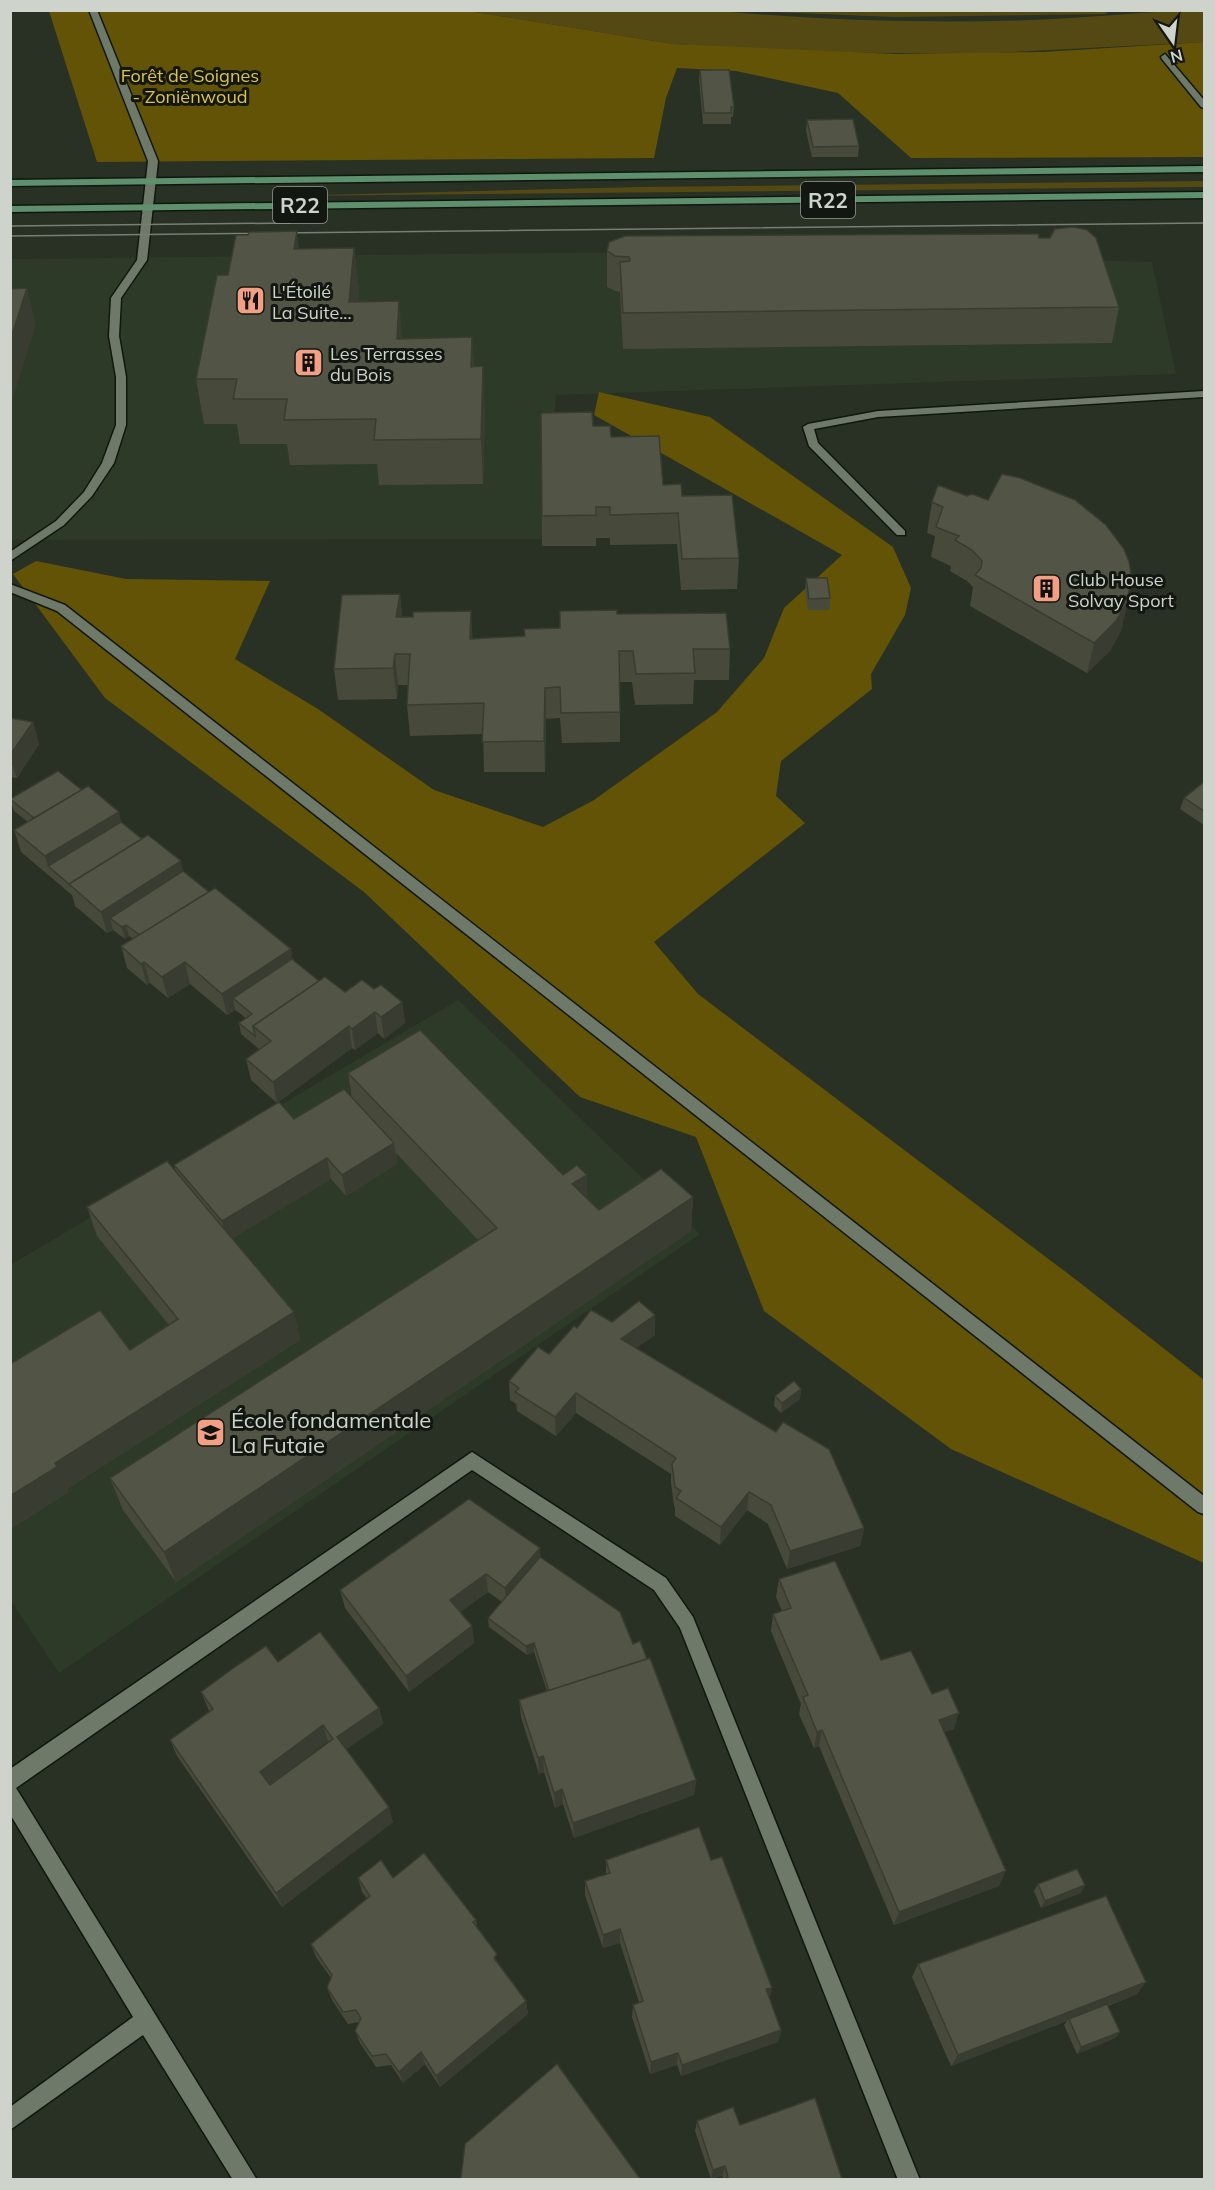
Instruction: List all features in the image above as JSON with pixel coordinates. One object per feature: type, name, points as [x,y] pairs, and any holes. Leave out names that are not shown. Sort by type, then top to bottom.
[{"type":"main road","name":"R22","points":[[10,183],[1204,170]]},
{"type":"main road","name":"R22","points":[[10,209],[1204,195]]},
{"type":"street","points":[[10,558],[60,523],[88,494],[108,463],[121,425],[121,378],[114,336],[116,298],[142,260],[153,161],[93,10]]},
{"type":"street","points":[[1165,57],[1204,105]]},
{"type":"street","points":[[901,533],[813,444],[808,427],[878,414],[1204,394]]},
{"type":"street","points":[[10,588],[61,608],[468,926],[933,1297],[1204,1506]]},
{"type":"street","points":[[10,1780],[472,1460],[660,1584],[687,1623],[909,2180]]},
{"type":"street","points":[[10,1795],[246,2180]]},
{"type":"street","points":[[10,2120],[146,2020]]},
{"type":"shaded area","points":[[708,10],[829,19],[950,22],[1053,19],[1204,10],[1204,42],[974,54],[812,52],[673,44],[469,11]]},
{"type":"shaded area","points":[[1105,10],[1107,14],[894,17],[751,11]]},
{"type":"shaded area","points":[[1204,181],[1204,187],[281,196],[638,187]]},
{"type":"shaded area","points":[[719,251],[1152,262],[1176,374],[556,395],[544,539],[11,540],[10,259]]},
{"type":"shaded area","name":"École fondamentale La Futaie","points":[[458,1000],[700,1234],[59,1673],[11,1601],[10,1265]]},
{"type":"green space","name":"Forêt de Soignes - Zoniënwoud","points":[[49,11],[469,11],[673,44],[896,54],[1043,52],[1204,42],[1204,157],[911,158],[838,93],[736,71],[677,68],[666,98],[654,158],[97,162]]},
{"type":"green space","points":[[599,392],[710,417],[893,547],[911,588],[905,615],[871,674],[872,689],[781,761],[776,796],[805,823],[654,942],[698,994],[1079,1282],[1204,1380],[1204,1563],[951,1449],[764,1311],[696,1137],[580,1097],[364,892],[105,698],[13,574],[36,561],[126,579],[270,581],[235,659],[318,709],[434,790],[543,827],[594,800],[717,712],[764,658],[784,608],[842,555],[594,415]]},
{"type":"building","points":[[700,70],[729,70],[734,107],[731,107],[731,113],[704,113]]},
{"type":"building","points":[[853,119],[859,146],[813,147],[807,120]]},
{"type":"building","points":[[1074,227],[1087,230],[1096,238],[1119,307],[623,313],[620,262],[630,261],[629,257],[615,256],[607,251],[609,242],[625,236],[1038,234],[1039,238],[1050,238],[1055,229]]},
{"type":"building","name":"Les Terrasses du Bois","points":[[297,231],[294,249],[354,248],[349,302],[399,301],[397,339],[472,337],[471,367],[483,366],[481,439],[374,440],[376,419],[284,420],[287,399],[233,399],[237,379],[196,379],[217,275],[228,275],[236,235],[248,235],[249,232]]},
{"type":"building","points":[[27,288],[10,341],[10,289]]},
{"type":"building","points":[[592,412],[593,426],[610,426],[611,437],[659,436],[663,485],[681,484],[682,496],[732,495],[739,558],[682,559],[678,513],[610,515],[610,507],[596,507],[596,515],[542,516],[541,413]]},
{"type":"building","name":"Club House Solvay Sport","points":[[1002,474],[1020,478],[1075,500],[1106,525],[1124,549],[1131,574],[1128,600],[1116,621],[1094,643],[975,575],[981,568],[982,561],[972,550],[955,540],[959,536],[936,527],[943,507],[932,502],[938,485],[967,496],[972,494],[988,500]]},
{"type":"building","points":[[806,578],[827,578],[830,598],[809,599]]},
{"type":"building","points":[[400,594],[396,617],[413,617],[413,612],[471,611],[470,639],[525,636],[524,629],[560,628],[560,611],[617,610],[617,614],[726,613],[730,649],[693,649],[695,673],[636,674],[633,651],[619,651],[620,712],[561,713],[560,687],[545,688],[544,741],[482,742],[484,703],[407,705],[410,654],[395,654],[393,668],[334,669],[342,595]]},
{"type":"building","points":[[10,718],[33,722],[10,755]]},
{"type":"building","points":[[58,771],[82,790],[34,818],[10,799]]},
{"type":"building","points":[[1204,782],[1204,811],[1184,798]]},
{"type":"building","points":[[88,786],[119,812],[45,856],[14,830]]},
{"type":"building","points":[[121,822],[142,839],[69,884],[48,866]]},
{"type":"building","points":[[148,835],[181,861],[101,912],[69,884]]},
{"type":"building","points":[[183,871],[209,892],[140,935],[126,925],[122,927],[110,918]]},
{"type":"building","points":[[215,888],[291,949],[222,994],[185,962],[162,977],[144,962],[141,964],[121,946]]},
{"type":"building","points":[[292,959],[319,981],[253,1026],[255,1036],[239,1023],[252,1014],[233,998]]},
{"type":"building","points":[[325,977],[345,992],[362,980],[374,989],[381,985],[402,1002],[381,1017],[375,1012],[352,1029],[349,1026],[273,1082],[246,1059],[271,1041],[253,1026]]},
{"type":"building","points":[[420,1030],[563,1175],[577,1165],[587,1175],[572,1184],[599,1210],[661,1169],[693,1197],[164,1552],[110,1478],[497,1228],[348,1073]]},
{"type":"building","points":[[344,1089],[394,1143],[342,1175],[327,1158],[222,1221],[174,1165],[279,1102],[294,1119]]},
{"type":"building","points":[[167,1161],[294,1312],[55,1463],[57,1467],[10,1496],[10,1364],[100,1310],[130,1350],[178,1319],[87,1207]]},
{"type":"building","points":[[639,1301],[655,1315],[621,1339],[776,1432],[783,1422],[829,1449],[864,1528],[790,1551],[771,1505],[749,1492],[721,1527],[676,1498],[681,1491],[675,1487],[672,1464],[676,1458],[576,1393],[555,1417],[515,1392],[519,1388],[509,1381],[538,1347],[549,1354],[574,1326],[577,1328],[591,1310],[612,1322]]},
{"type":"building","points":[[794,1381],[801,1389],[782,1403],[775,1396]]},
{"type":"building","points":[[469,1499],[540,1548],[505,1588],[486,1574],[450,1600],[472,1626],[406,1676],[340,1590]]},
{"type":"building","points":[[540,1557],[620,1612],[633,1644],[640,1641],[647,1659],[549,1691],[534,1643],[526,1646],[488,1618]]},
{"type":"building","points":[[835,1561],[881,1660],[911,1651],[932,1694],[948,1688],[959,1713],[939,1720],[1006,1871],[899,1912],[822,1730],[817,1732],[803,1697],[808,1695],[773,1614],[791,1608],[779,1579]]},
{"type":"building","points":[[320,1632],[379,1708],[337,1737],[389,1807],[276,1893],[170,1740],[213,1709],[201,1692],[232,1669],[266,1646],[278,1662]],"holes":[[[323,1725],[333,1739],[270,1785],[260,1772]]]},
{"type":"building","points":[[650,1658],[696,1780],[573,1823],[562,1789],[554,1793],[543,1756],[538,1758],[519,1700]]},
{"type":"building","points":[[699,1827],[711,1860],[722,1857],[772,1988],[766,1989],[781,2030],[682,2065],[678,2053],[651,2062],[633,2005],[643,2001],[620,1929],[603,1935],[585,1881],[610,1873],[606,1860]]},
{"type":"building","points":[[424,1853],[476,1920],[473,1922],[497,1954],[494,1958],[526,2001],[436,2076],[421,2052],[399,2072],[386,2054],[372,2056],[355,2031],[361,2018],[356,2010],[343,2012],[327,1988],[332,1975],[311,1944],[370,1896],[358,1878],[381,1860],[393,1878]]},
{"type":"building","points":[[1077,1869],[1085,1885],[1045,1901],[1038,1884]]},
{"type":"building","points":[[1106,1896],[1146,1982],[958,2055],[918,1964]]},
{"type":"building","points":[[1107,2004],[1120,2032],[1081,2047],[1069,2019]]},
{"type":"building","points":[[557,2064],[641,2180],[462,2180],[465,2144]]},
{"type":"building","points":[[815,2098],[842,2179],[723,2180],[728,2177],[725,2166],[713,2170],[697,2121],[733,2107],[740,2125]]},
{"type":"tram line","points":[[10,226],[290,223]]},
{"type":"tram line","points":[[10,236],[1204,223]]},
{"type":"place","name":"L'Étoilé La Suite...","points":[[251,301]]},
{"type":"place","name":"Les Terrasses du Bois","points":[[309,363]]},
{"type":"place","name":"Club House Solvay Sport","points":[[1047,589]]},
{"type":"place","name":"École fondamentale La Futaie","points":[[210,1433]]}]
